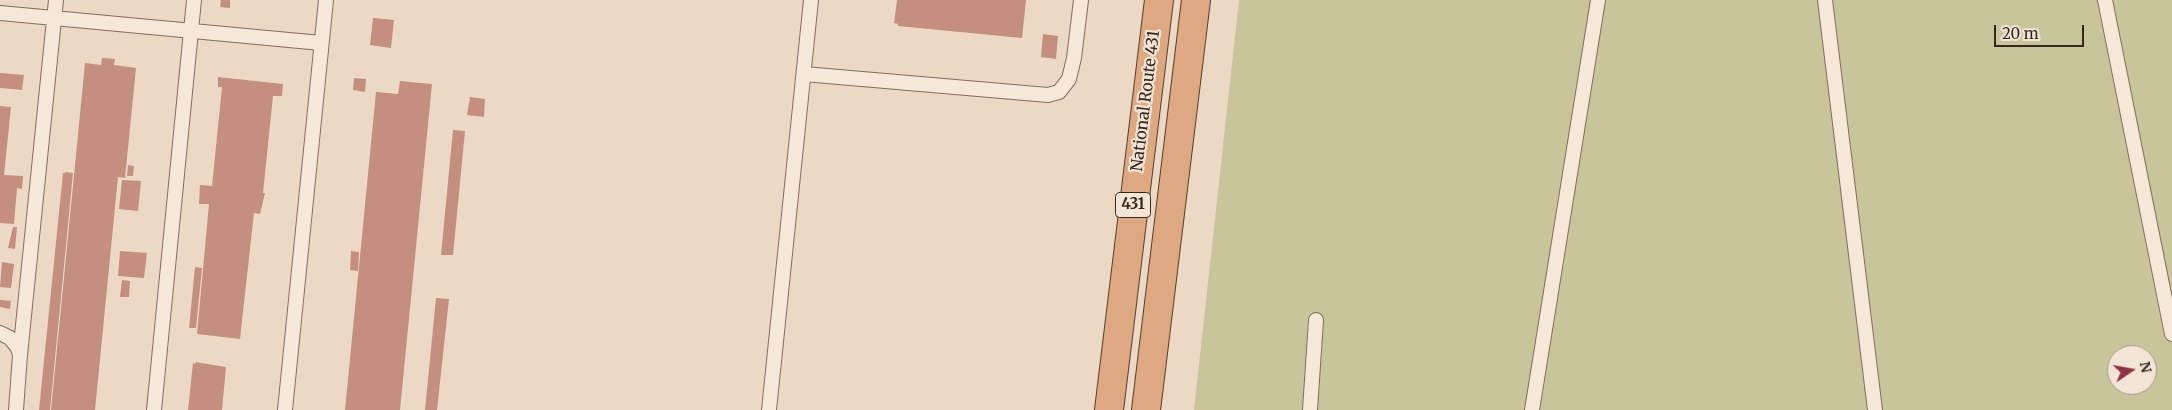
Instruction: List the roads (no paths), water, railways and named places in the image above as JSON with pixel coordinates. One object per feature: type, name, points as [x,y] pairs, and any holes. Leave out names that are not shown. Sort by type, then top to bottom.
[{"type":"highway","name":"National Route 431","points":[[1109,410],[1159,0]]},
{"type":"highway","name":"431","points":[[1146,410],[1196,0]]},
{"type":"lane","points":[[16,410],[56,0]]},
{"type":"lane","points":[[154,410],[194,0]]},
{"type":"lane","points":[[285,410],[326,0]]},
{"type":"lane","points":[[769,410],[811,0]]},
{"type":"lane","points":[[804,74],[1048,95],[1058,92],[1069,79],[1074,58],[1081,0]]},
{"type":"lane","points":[[1532,410],[1598,0]]},
{"type":"lane","points":[[1825,0],[1875,410]]},
{"type":"lane","points":[[2105,0],[2172,334]]},
{"type":"lane","points":[[0,13],[321,43]]},
{"type":"lane","points":[[1310,410],[1316,320]]},
{"type":"lane","points":[[0,334],[10,338],[18,348],[20,355]]}]
